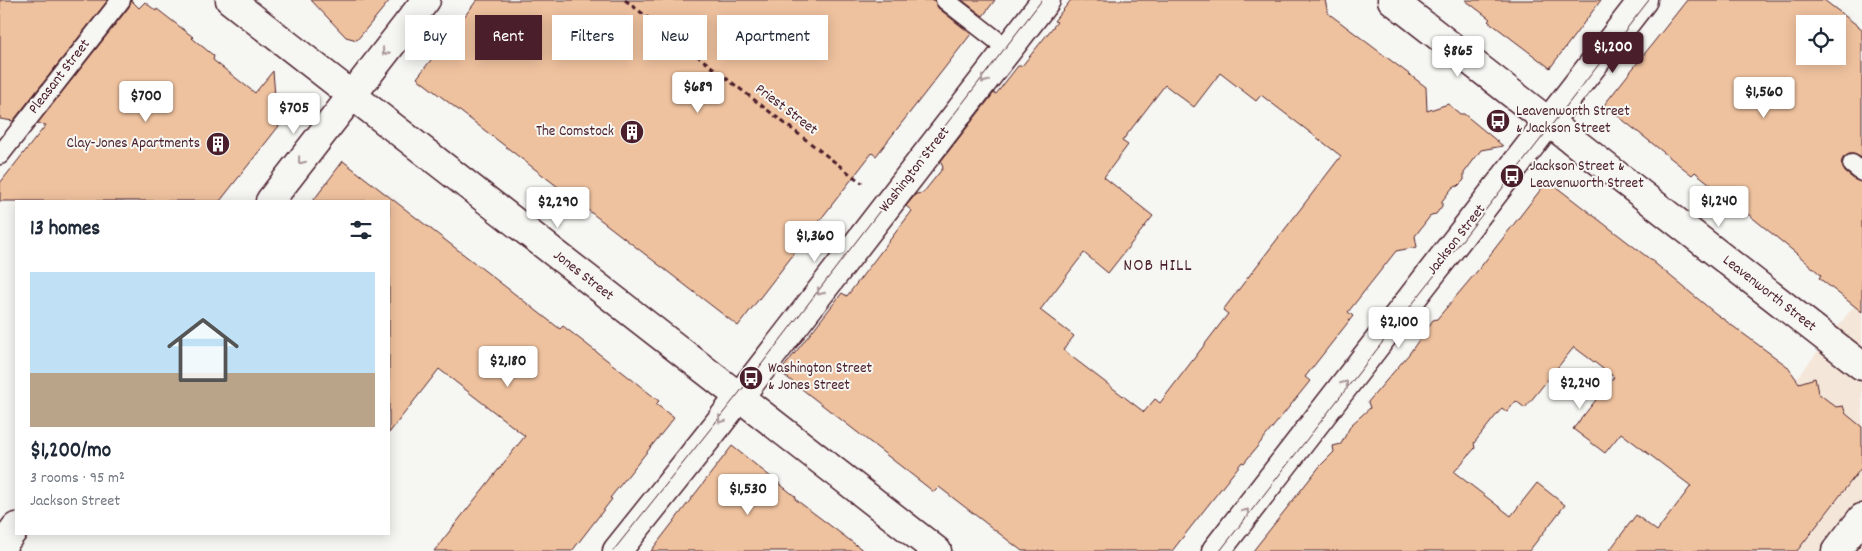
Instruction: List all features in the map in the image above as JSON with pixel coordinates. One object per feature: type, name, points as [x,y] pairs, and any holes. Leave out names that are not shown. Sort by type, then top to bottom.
[{"type":"street","name":"Jones Street","points":[[230,0],[936,551]]},
{"type":"street","points":[[271,200],[426,0]]},
{"type":"street","name":"Washington Street","points":[[616,551],[1046,0]]},
{"type":"street","name":"Leavenworth Street","points":[[1392,0],[1862,366]]},
{"type":"street","name":"Jackson Street","points":[[1216,551],[1643,0]]},
{"type":"street","points":[[1836,551],[1862,518]]},
{"type":"street","points":[[0,548],[15,528]]},
{"type":"lane","name":"Pleasant Street","points":[[0,155],[120,0]]},
{"type":"lane","points":[[945,0],[1008,49]]},
{"type":"path","name":"Priest Street","points":[[625,0],[862,183]]},
{"type":"shaded area","points":[[1862,296],[1862,551],[1660,551]]},
{"type":"building","points":[[0,0],[108,0],[13,121],[0,119]]},
{"type":"building","points":[[131,0],[139,8],[145,2],[156,11],[157,9],[214,56],[213,60],[255,93],[273,71],[276,109],[286,117],[221,200],[0,201],[0,183],[46,125],[37,124],[129,7]]},
{"type":"building","points":[[311,0],[390,0],[357,40],[346,37]]},
{"type":"building","name":"The Comstock","points":[[477,0],[935,0],[938,8],[971,34],[876,156],[872,153],[738,326],[417,78],[431,60],[465,60],[465,16]]},
{"type":"building","points":[[962,0],[995,0],[983,16]]},
{"type":"building","points":[[1071,0],[1325,0],[1328,13],[1426,87],[1427,111],[1448,104],[1460,114],[1464,114],[1503,146],[1481,150],[1464,173],[1464,180],[1458,186],[1453,187],[1442,201],[1442,206],[1436,214],[1431,215],[1415,236],[1417,247],[1396,251],[1348,312],[1353,316],[1305,377],[1310,381],[1244,463],[1242,462],[1172,551],[1022,551],[939,487],[934,492],[780,372],[842,293],[847,296],[912,211],[906,206],[916,194],[923,193],[943,168],[941,161],[994,93],[996,94],[1018,66],[1022,66],[1057,22],[1054,21]],"holes":[[[1220,73],[1256,101],[1261,95],[1341,156],[1223,310],[1228,314],[1160,403],[1155,399],[1144,412],[1063,350],[1074,336],[1040,310],[1084,253],[1108,273],[1153,216],[1104,177],[1128,145],[1122,141],[1165,85],[1194,107]]]},
{"type":"building","points":[[1465,0],[1601,0],[1550,68],[1488,21],[1490,19]]},
{"type":"building","points":[[1687,0],[1824,0],[1844,15],[1796,15],[1796,65],[1846,65],[1846,17],[1862,29],[1862,158],[1849,154],[1843,158],[1841,163],[1845,172],[1855,180],[1862,182],[1862,312],[1819,278],[1821,275],[1738,206],[1695,172],[1692,175],[1604,105]]},
{"type":"building","points":[[343,161],[560,329],[563,326],[625,374],[659,401],[656,404],[674,418],[610,498],[612,499],[572,551],[434,551],[525,436],[439,369],[390,432],[390,200],[314,200]]},
{"type":"building","points":[[1551,183],[1651,260],[1715,313],[1787,366],[1799,383],[1815,378],[1818,393],[1836,407],[1843,406],[1846,414],[1862,427],[1862,467],[1797,551],[1609,551],[1636,515],[1657,531],[1691,486],[1621,433],[1605,453],[1573,429],[1614,377],[1574,347],[1525,408],[1516,401],[1507,412],[1502,408],[1474,443],[1475,448],[1454,472],[1511,516],[1537,483],[1565,505],[1529,551],[1253,551],[1320,466],[1334,452],[1333,446],[1341,444],[1351,425],[1370,408],[1368,402],[1409,354],[1433,320],[1437,319],[1479,269],[1545,184],[1548,186]]},
{"type":"building","points":[[732,446],[796,497],[795,499],[864,551],[651,551]]},
{"type":"tram line","points":[[613,551],[751,378],[1042,0]]},
{"type":"tram line","points":[[1220,551],[1649,0]]},
{"type":"place","name":"Leavenworth Street & Jackson Street","points":[[1498,121]]},
{"type":"place","name":"The Comstock","points":[[632,132]]},
{"type":"place","name":"Clay-Jones Apartments","points":[[218,144]]},
{"type":"place","name":"Jackson Street & Leavenworth Street","points":[[1512,176]]},
{"type":"place","name":"Washington Street & Jones Street","points":[[751,378]]},
{"type":"district","name":"NOB HILL","points":[[1158,266]]}]
